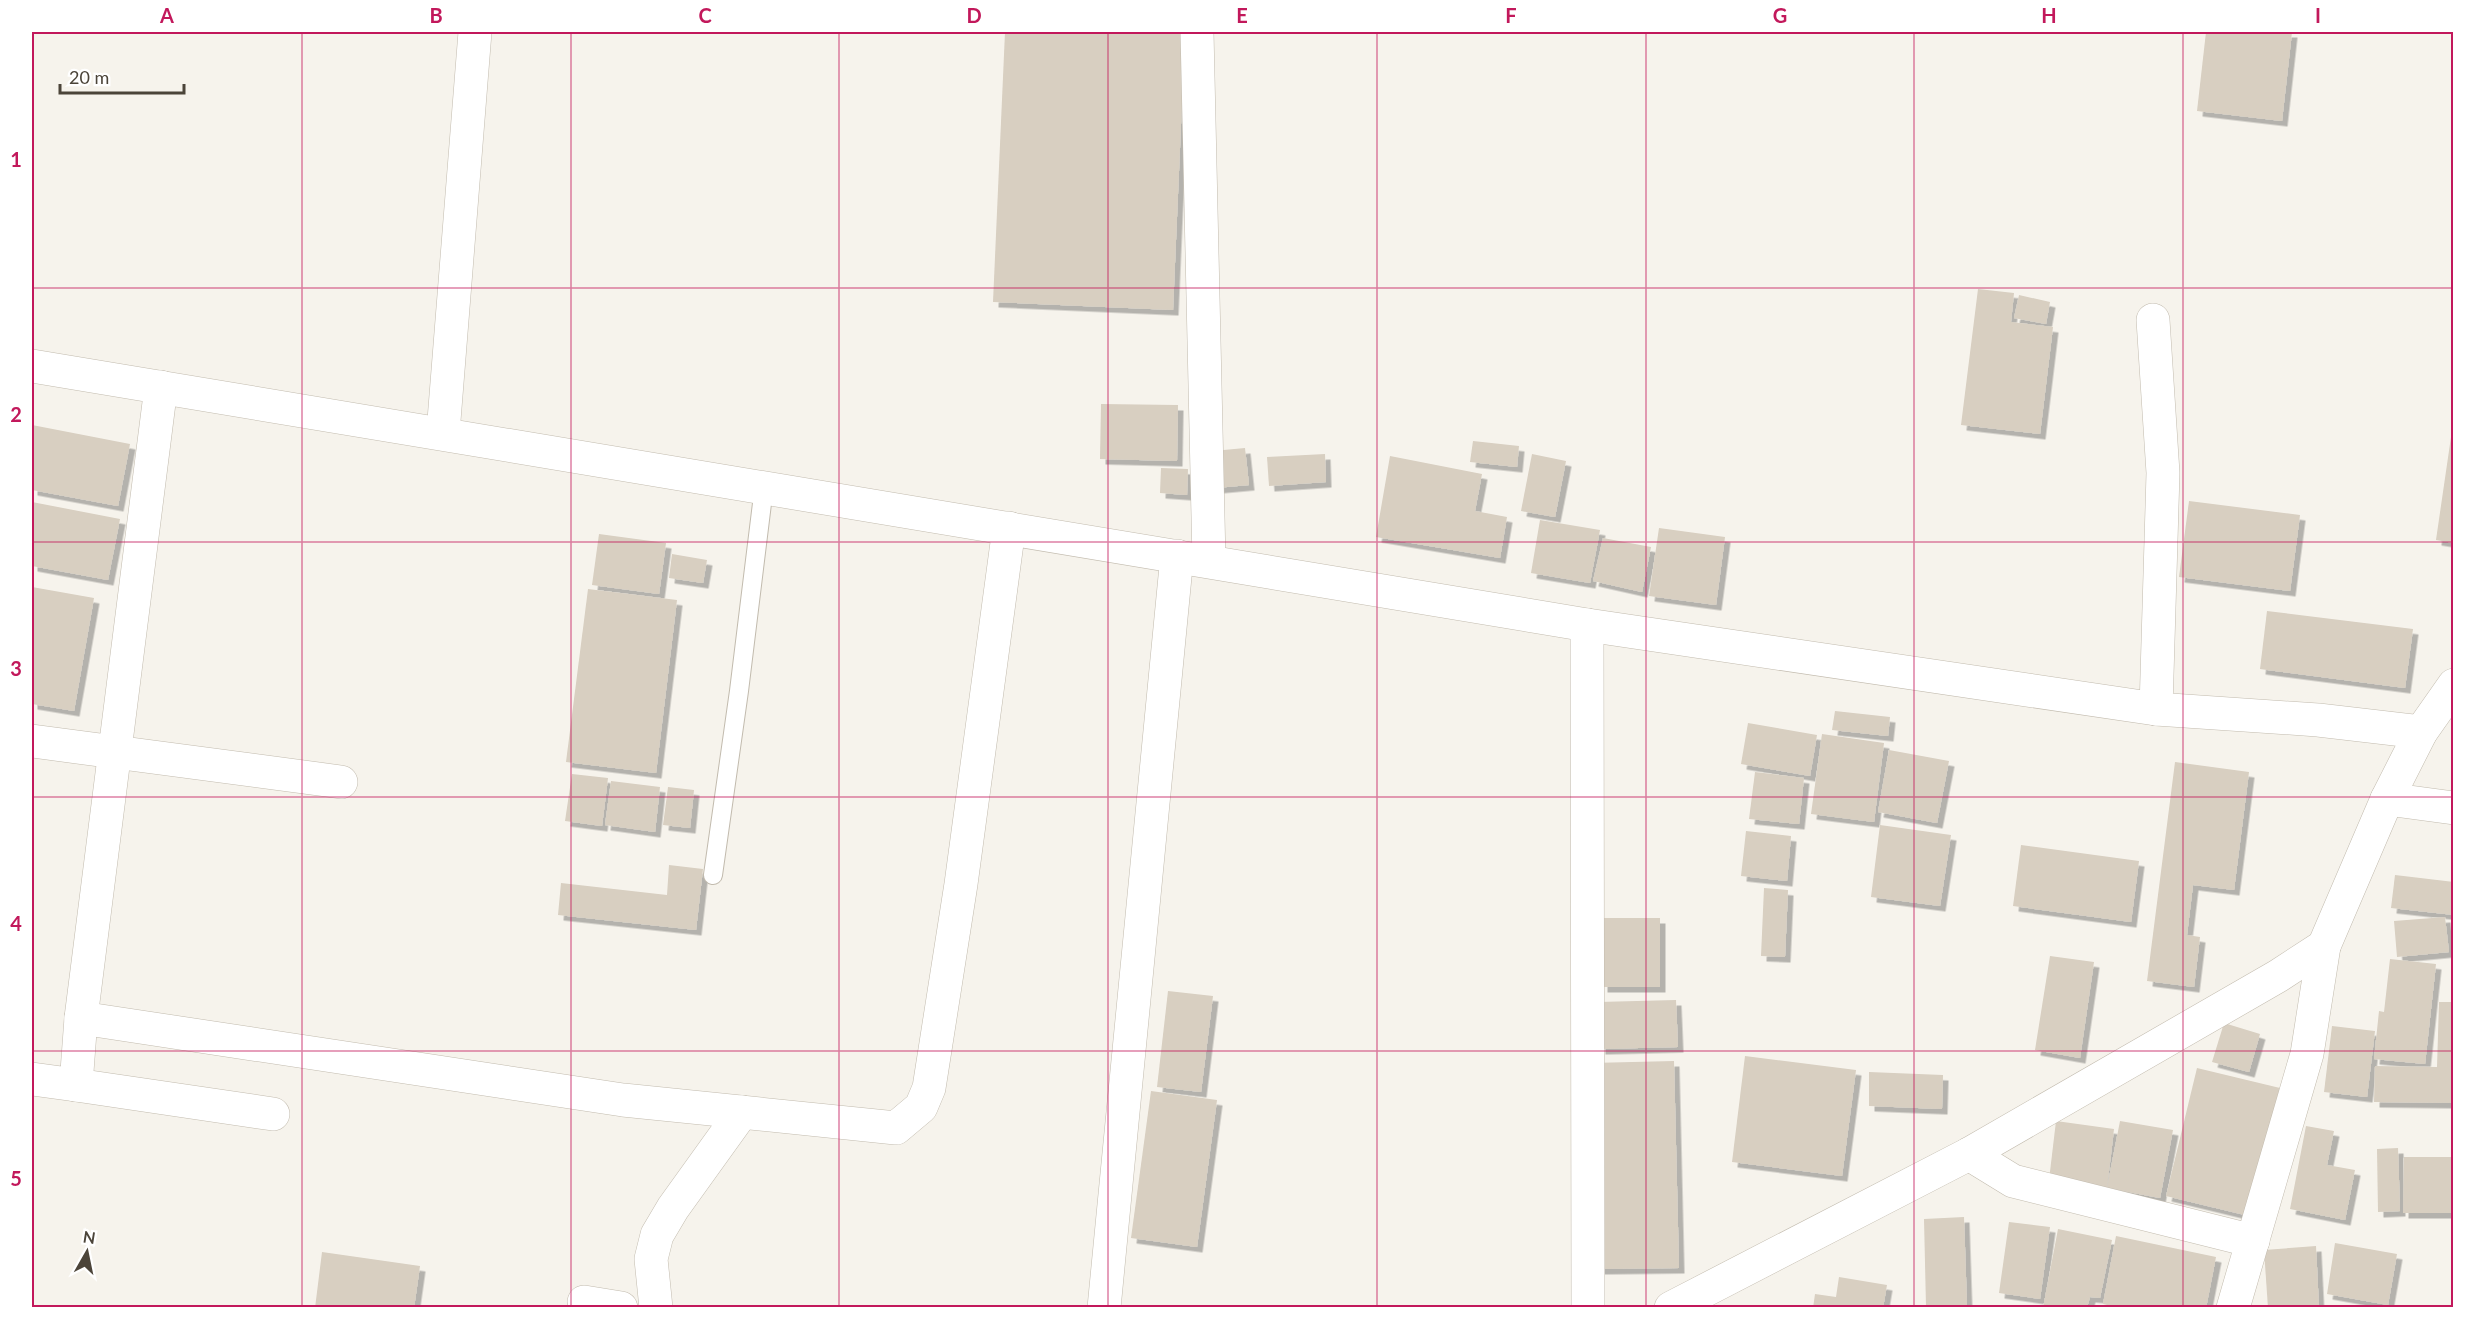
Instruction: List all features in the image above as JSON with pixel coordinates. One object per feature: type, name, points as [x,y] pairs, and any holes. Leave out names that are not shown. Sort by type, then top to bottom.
[{"type":"street","points":[[443,433],[475,32]]},
{"type":"street","points":[[1197,32],[1209,561]]},
{"type":"street","points":[[2153,320],[2163,473],[2156,709]]},
{"type":"street","points":[[32,366],[1587,625],[2156,709],[2318,720],[2421,732]]},
{"type":"street","points":[[76,1085],[81,1018],[161,387]]},
{"type":"street","points":[[81,1018],[623,1100],[896,1128],[921,1107],[929,1088],[961,884],[1009,528]]},
{"type":"street","points":[[1104,1308],[1177,556]]},
{"type":"street","points":[[1587,625],[1588,1308]]},
{"type":"street","points":[[2232,1308],[2307,1054],[2324,946],[2386,799],[2421,732],[2454,685]]},
{"type":"street","points":[[32,741],[341,782]]},
{"type":"street","points":[[2386,799],[2454,808]]},
{"type":"street","points":[[1682,1305],[1969,1154],[2268,982],[2324,946]]},
{"type":"street","points":[[32,1079],[273,1114]]},
{"type":"street","points":[[656,1308],[651,1260],[657,1235],[673,1208],[742,1112]]},
{"type":"street","points":[[1969,1154],[2013,1181],[2253,1241]]},
{"type":"street","points":[[584,1302],[621,1308]]},
{"type":"lane","points":[[713,875],[764,487]]},
{"type":"building","points":[[1005,32],[1185,32],[1173,310],[993,302]]},
{"type":"building","points":[[2206,32],[2292,32],[2282,121],[2197,111]]},
{"type":"building","points":[[1978,289],[2014,293],[2011,322],[2053,327],[2040,434],[1961,425]]},
{"type":"building","points":[[2019,295],[2050,302],[2046,324],[2014,318]]},
{"type":"building","points":[[1101,404],[1178,405],[1177,461],[1100,459]]},
{"type":"building","points":[[32,425],[130,444],[118,506],[32,490]]},
{"type":"building","points":[[2451,437],[2454,438],[2454,543],[2436,540]]},
{"type":"building","points":[[1473,441],[1519,446],[1517,467],[1470,462]]},
{"type":"building","points":[[1245,448],[1249,485],[1216,488],[1213,451]]},
{"type":"building","points":[[1325,454],[1326,482],[1269,486],[1267,457]]},
{"type":"building","points":[[1532,454],[1566,461],[1555,517],[1521,511]]},
{"type":"building","points":[[1390,456],[1482,474],[1475,511],[1507,517],[1500,558],[1376,537]]},
{"type":"building","points":[[1161,468],[1188,469],[1187,495],[1160,493]]},
{"type":"building","points":[[2189,501],[2300,515],[2290,591],[2179,577]]},
{"type":"building","points":[[32,502],[120,519],[108,580],[32,566]]},
{"type":"building","points":[[1540,520],[1600,530],[1590,583],[1531,573]]},
{"type":"building","points":[[1659,528],[1725,537],[1716,605],[1649,596]]},
{"type":"building","points":[[599,534],[666,543],[659,594],[592,585]]},
{"type":"building","points":[[1603,538],[1651,547],[1642,592],[1593,581]]},
{"type":"building","points":[[672,554],[707,560],[703,583],[669,578]]},
{"type":"building","points":[[32,587],[94,598],[74,711],[32,704]]},
{"type":"building","points":[[588,589],[677,600],[656,773],[566,762]]},
{"type":"building","points":[[2267,611],[2413,629],[2405,688],[2260,669]]},
{"type":"building","points":[[1835,711],[1890,717],[1888,736],[1832,730]]},
{"type":"building","points":[[1748,723],[1817,735],[1810,776],[1741,764]]},
{"type":"building","points":[[1822,734],[1884,743],[1874,822],[1811,814]]},
{"type":"building","points":[[1889,750],[1949,761],[1937,823],[1878,812]]},
{"type":"building","points":[[2175,762],[2249,772],[2234,890],[2193,885],[2187,935],[2200,937],[2194,987],[2147,981]]},
{"type":"building","points":[[1755,772],[1804,778],[1799,824],[1749,819]]},
{"type":"building","points":[[572,774],[608,778],[602,826],[565,821]]},
{"type":"building","points":[[611,781],[660,787],[655,832],[605,825]]},
{"type":"building","points":[[668,787],[694,790],[690,828],[663,825]]},
{"type":"building","points":[[1880,825],[1951,835],[1940,906],[1871,897]]},
{"type":"building","points":[[1746,831],[1791,836],[1787,881],[1741,876]]},
{"type":"building","points":[[2021,845],[2139,861],[2131,922],[2013,906]]},
{"type":"building","points":[[669,865],[703,869],[696,930],[558,915],[561,883],[667,895]]},
{"type":"building","points":[[2395,875],[2454,882],[2454,915],[2391,908]]},
{"type":"building","points":[[1764,888],[1788,890],[1785,957],[1761,956]]},
{"type":"building","points":[[2445,917],[2449,952],[2397,957],[2394,921]]},
{"type":"building","points":[[1602,918],[1660,918],[1660,987],[1602,987]]},
{"type":"building","points":[[2050,956],[2094,962],[2080,1058],[2035,1050]]},
{"type":"building","points":[[2390,959],[2436,964],[2425,1064],[2374,1059],[2379,1011],[2384,1012]]},
{"type":"building","points":[[1168,991],[1213,996],[1201,1092],[1157,1087]]},
{"type":"building","points":[[1676,1000],[1678,1047],[1600,1049],[1598,1002]]},
{"type":"building","points":[[2439,1002],[2454,1002],[2454,1103],[2374,1102],[2375,1066],[2437,1067]]},
{"type":"building","points":[[2224,1023],[2260,1034],[2249,1072],[2212,1062]]},
{"type":"building","points":[[2332,1026],[2375,1031],[2367,1097],[2324,1092]]},
{"type":"building","points":[[1745,1056],[1856,1070],[1842,1176],[1732,1162]]},
{"type":"building","points":[[1674,1061],[1679,1268],[1596,1269],[1591,1063]]},
{"type":"building","points":[[2197,1068],[2280,1088],[2249,1216],[2166,1196]]},
{"type":"building","points":[[1869,1072],[1943,1075],[1942,1109],[1869,1106]]},
{"type":"building","points":[[1151,1091],[1217,1100],[1197,1247],[1131,1238]]},
{"type":"building","points":[[2056,1121],[2114,1129],[2107,1188],[2049,1180]]},
{"type":"building","points":[[2120,1121],[2173,1130],[2160,1198],[2107,1188]]},
{"type":"building","points":[[2306,1126],[2334,1131],[2327,1165],[2355,1170],[2345,1220],[2290,1209]]},
{"type":"building","points":[[2398,1148],[2400,1211],[2378,1212],[2377,1149]]},
{"type":"building","points":[[2404,1157],[2454,1157],[2454,1213],[2403,1213]]},
{"type":"building","points":[[1964,1217],[1967,1306],[1926,1307],[1924,1219]]},
{"type":"building","points":[[2009,1222],[2050,1227],[2040,1299],[1999,1293]]},
{"type":"building","points":[[2058,1229],[2112,1240],[2100,1298],[2090,1297],[2087,1308],[2043,1308]]},
{"type":"building","points":[[2116,1236],[2216,1257],[2206,1308],[2119,1308],[2103,1304]]},
{"type":"building","points":[[2335,1243],[2397,1254],[2388,1305],[2327,1294]]},
{"type":"building","points":[[2316,1246],[2319,1308],[2268,1308],[2264,1250]]},
{"type":"building","points":[[322,1252],[420,1266],[414,1308],[315,1308]]},
{"type":"building","points":[[1839,1277],[1887,1285],[1883,1308],[1813,1308],[1815,1294],[1836,1297]]}]
